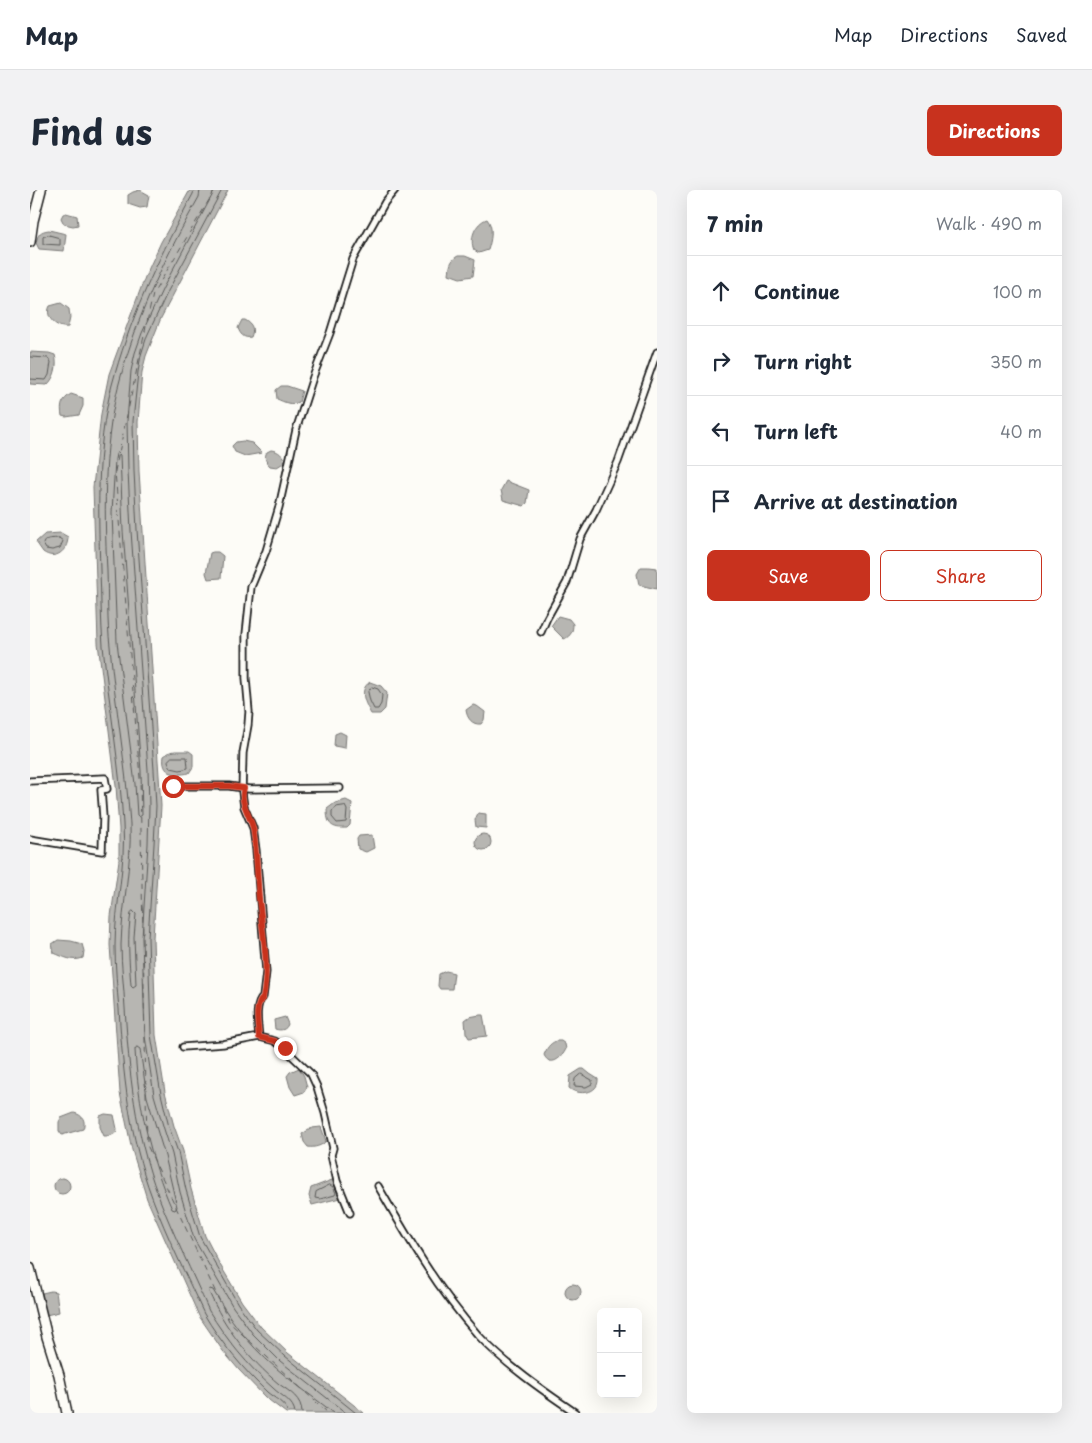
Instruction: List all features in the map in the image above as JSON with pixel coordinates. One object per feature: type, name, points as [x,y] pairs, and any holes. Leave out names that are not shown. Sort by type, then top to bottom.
[{"type":"highway","points":[[30,242],[41,190]]},
{"type":"highway","points":[[30,1268],[47,1337],[59,1375],[67,1413]]},
{"type":"street","points":[[259,1037],[258,1006],[264,993],[266,965],[256,850],[252,828],[243,801],[242,753],[248,725],[246,634],[251,587],[266,551],[279,507],[296,430],[330,333],[353,259],[385,202],[395,190]]},
{"type":"street","points":[[541,632],[546,618],[567,582],[580,539],[596,510],[618,462],[657,352]]},
{"type":"street","points":[[30,781],[104,778],[107,789],[100,790],[102,851],[30,839]]},
{"type":"street","points":[[173,786],[340,788]]},
{"type":"street","points":[[183,1047],[224,1044],[259,1037],[275,1041],[285,1048],[310,1074],[317,1087],[333,1148],[331,1155],[337,1181],[350,1213]]},
{"type":"street","points":[[378,1186],[416,1253],[478,1335],[541,1389],[576,1413]]},
{"type":"water","points":[[140,190],[149,195],[147,207],[140,208],[128,204],[128,195]]},
{"type":"water","points":[[190,190],[228,190],[161,318],[146,356],[142,372],[138,422],[139,471],[161,806],[153,938],[156,1035],[165,1092],[183,1151],[191,1189],[205,1236],[219,1263],[242,1302],[261,1327],[288,1353],[364,1413],[286,1413],[265,1397],[223,1351],[199,1316],[147,1199],[132,1150],[120,1093],[110,945],[111,916],[119,860],[119,829],[116,786],[98,643],[93,487],[101,414],[109,374],[145,277],[161,242]]},
{"type":"water","points":[[66,213],[77,216],[78,225],[64,224],[61,218]]},
{"type":"water","points":[[487,219],[491,226],[490,242],[488,250],[479,253],[474,250],[473,236],[479,224]]},
{"type":"water","points":[[49,230],[66,234],[64,251],[39,249],[36,243],[39,235],[43,231]]},
{"type":"water","points":[[458,256],[465,256],[475,260],[473,276],[460,278],[449,274],[452,261]]},
{"type":"water","points":[[61,303],[69,309],[68,327],[56,324],[50,318],[50,306]]},
{"type":"water","points":[[242,320],[251,325],[253,330],[251,337],[244,337],[240,332],[238,328]]},
{"type":"water","points":[[30,352],[55,355],[55,371],[47,385],[30,384]]},
{"type":"water","points":[[281,386],[302,391],[299,402],[291,404],[277,399],[276,390]]},
{"type":"water","points":[[71,394],[83,398],[83,406],[79,415],[62,416],[62,403]]},
{"type":"water","points":[[236,442],[252,443],[262,453],[245,456],[235,452],[232,446]]},
{"type":"water","points":[[271,450],[280,454],[285,462],[277,467],[270,466],[265,457],[267,452]]},
{"type":"water","points":[[506,481],[529,490],[527,503],[524,506],[503,500],[501,490]]},
{"type":"water","points":[[61,533],[68,537],[66,547],[56,555],[48,555],[43,552],[36,542],[45,534]]},
{"type":"water","points":[[218,552],[223,556],[221,578],[208,579],[206,573],[210,553]]},
{"type":"water","points":[[641,567],[657,568],[657,589],[639,585],[637,574]]},
{"type":"water","points":[[558,616],[569,619],[573,624],[571,633],[564,639],[551,626]]},
{"type":"water","points":[[370,682],[381,686],[387,693],[385,709],[380,714],[371,714],[365,701],[364,689]]},
{"type":"water","points":[[473,705],[485,712],[484,720],[481,724],[473,722],[468,716],[466,710]]},
{"type":"water","points":[[340,732],[346,735],[345,748],[334,746],[335,734]]},
{"type":"water","points":[[175,751],[189,751],[193,754],[193,767],[189,773],[174,774],[165,767],[164,756]]},
{"type":"water","points":[[346,800],[352,803],[350,825],[347,828],[337,828],[329,822],[327,809],[335,803]]},
{"type":"water","points":[[478,813],[486,814],[486,828],[476,827],[475,820]]},
{"type":"water","points":[[483,834],[489,836],[491,842],[489,848],[483,850],[477,848],[475,842],[477,836]]},
{"type":"water","points":[[372,835],[374,848],[366,852],[358,849],[357,839],[359,836]]},
{"type":"water","points":[[58,940],[82,944],[83,958],[72,959],[54,953],[52,944]]},
{"type":"water","points":[[446,971],[454,973],[452,989],[440,989],[438,986],[439,974]]},
{"type":"water","points":[[483,1015],[487,1036],[469,1038],[466,1033],[465,1020],[469,1017]]},
{"type":"water","points":[[285,1017],[288,1024],[286,1028],[281,1030],[275,1029],[274,1020]]},
{"type":"water","points":[[556,1041],[561,1041],[565,1044],[566,1049],[562,1056],[556,1060],[549,1061],[544,1055],[549,1046]]},
{"type":"water","points":[[299,1068],[304,1076],[307,1087],[304,1092],[295,1095],[290,1087],[287,1076],[290,1072]]},
{"type":"water","points":[[584,1069],[598,1079],[592,1091],[582,1093],[569,1088],[570,1076]]},
{"type":"water","points":[[74,1113],[80,1115],[83,1119],[83,1129],[62,1135],[59,1131],[61,1118]]},
{"type":"water","points":[[105,1114],[114,1115],[117,1131],[114,1134],[104,1136],[100,1127],[100,1116]]},
{"type":"water","points":[[321,1127],[326,1141],[318,1146],[308,1147],[304,1142],[302,1134],[312,1128]]},
{"type":"water","points":[[59,1178],[65,1178],[70,1183],[68,1192],[59,1194],[54,1189],[54,1183]]},
{"type":"water","points":[[332,1180],[337,1181],[342,1194],[340,1198],[312,1205],[309,1196],[311,1188]]},
{"type":"water","points":[[573,1284],[579,1286],[581,1292],[579,1298],[573,1300],[567,1298],[565,1292],[567,1286]]},
{"type":"water","points":[[56,1292],[59,1312],[46,1315],[42,1293]]},
{"type":"ferry route","points":[[215,190],[153,294],[115,471],[140,778],[147,1145],[230,1323],[328,1413]]},
{"type":"route","points":[[173,786],[229,786],[244,788],[242,790],[244,807],[252,828],[256,850],[266,972],[263,998],[259,1001],[258,1006],[259,1037],[275,1041],[285,1048]]}]
